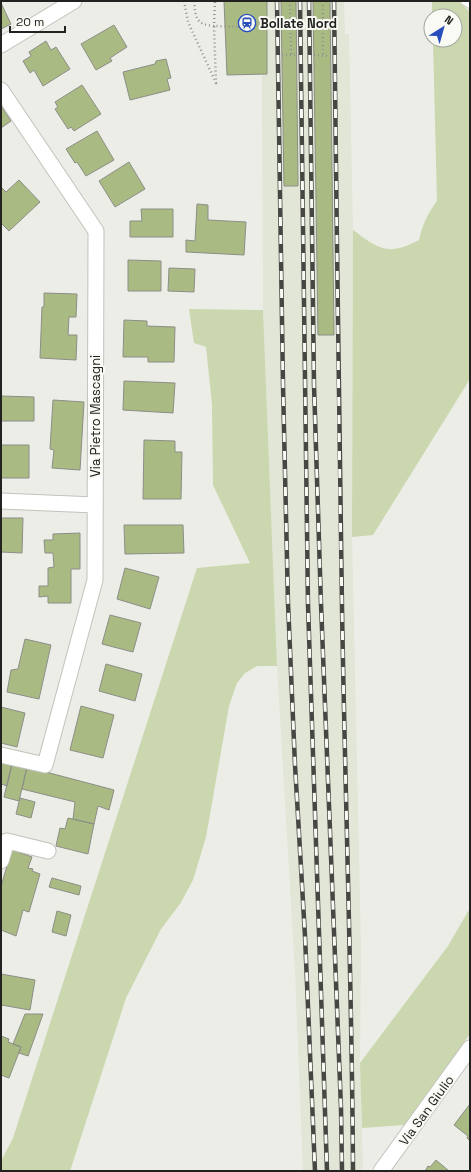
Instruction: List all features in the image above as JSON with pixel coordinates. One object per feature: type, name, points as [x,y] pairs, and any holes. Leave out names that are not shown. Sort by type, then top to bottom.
[{"type":"street","points":[[1,45],[74,1]]},
{"type":"street","name":"Via Pietro Mascagni","points":[[1,90],[96,230],[95,580],[45,765],[1,755]]},
{"type":"street","points":[[1,502],[95,505]]},
{"type":"street","points":[[1,861],[7,841],[48,851]]},
{"type":"street","name":"Via San Giulio","points":[[381,1171],[470,1048]]},
{"type":"lane","points":[[465,1],[470,4]]},
{"type":"path","points":[[184,1],[188,22],[216,83],[214,26],[215,1]]},
{"type":"path","points":[[194,1],[196,18],[203,25],[252,28],[267,22]]},
{"type":"path","points":[[290,1],[292,55]]},
{"type":"path","points":[[323,1],[323,56]]},
{"type":"path","points":[[282,55],[297,55]]},
{"type":"path","points":[[314,55],[330,56]]},
{"type":"shaded area","points":[[224,1],[344,1],[345,34],[349,34],[353,230],[352,537],[361,948],[360,1063],[363,1171],[303,1171],[295,971],[277,666],[263,310],[262,74],[227,75]]},
{"type":"green space","points":[[432,1],[458,1],[470,12],[470,379],[373,535],[352,537],[353,230],[370,242],[384,248],[392,249],[408,245],[419,240],[426,219],[437,201],[433,48],[463,48],[463,8],[432,8]]},
{"type":"green space","points":[[189,309],[263,310],[277,666],[257,666],[245,673],[237,683],[229,706],[206,837],[193,880],[180,904],[161,929],[126,998],[70,1171],[1,1171],[1,1161],[13,1138],[197,568],[250,563],[213,485],[212,404],[206,347],[194,343]]},
{"type":"green space","points":[[470,908],[470,1034],[404,1125],[362,1128],[360,1063],[448,946]]},
{"type":"building","points":[[224,1],[267,1],[267,74],[227,75]]},
{"type":"building","points":[[281,1],[296,1],[298,186],[284,186]]},
{"type":"building","points":[[313,1],[330,1],[334,335],[318,335]]},
{"type":"building","points":[[1,3],[11,24],[1,29]]},
{"type":"building","points":[[114,25],[127,47],[110,58],[112,61],[96,70],[81,44]]},
{"type":"building","points":[[46,41],[51,50],[56,47],[70,69],[43,86],[34,70],[30,73],[23,61],[31,56],[29,52]]},
{"type":"building","points":[[166,59],[171,78],[167,79],[170,90],[130,100],[123,72],[155,64],[156,61]]},
{"type":"building","points":[[82,85],[101,114],[74,131],[71,127],[68,129],[55,109],[58,107],[55,102]]},
{"type":"building","points":[[1,106],[11,121],[1,128]]},
{"type":"building","points":[[97,131],[114,160],[86,176],[66,149]]},
{"type":"building","points":[[129,162],[145,189],[115,207],[99,181]]},
{"type":"building","points":[[19,180],[40,202],[9,231],[1,223],[1,187],[6,192]]},
{"type":"building","points":[[197,204],[208,205],[208,220],[246,222],[244,255],[186,252],[186,240],[195,241]]},
{"type":"building","points":[[141,209],[173,209],[173,237],[130,237],[130,221],[142,221]]},
{"type":"building","points":[[128,260],[161,261],[161,291],[128,291]]},
{"type":"building","points":[[169,268],[195,269],[194,292],[168,291]]},
{"type":"building","points":[[44,293],[77,294],[76,317],[69,317],[68,335],[77,335],[76,360],[40,358]]},
{"type":"building","points":[[124,320],[147,321],[147,326],[175,327],[174,362],[148,362],[148,357],[123,357]]},
{"type":"building","points":[[124,381],[175,383],[173,413],[123,410]]},
{"type":"building","points":[[1,396],[34,397],[34,421],[1,421]]},
{"type":"building","points":[[53,400],[84,402],[80,470],[52,468],[54,450],[50,449]]},
{"type":"building","points":[[144,440],[175,441],[175,452],[182,452],[181,499],[143,499]]},
{"type":"building","points":[[1,445],[29,445],[29,478],[1,478]]},
{"type":"building","points":[[1,518],[23,518],[22,553],[1,552]]},
{"type":"building","points":[[124,525],[183,525],[184,553],[125,554]]},
{"type":"building","points":[[80,533],[80,569],[71,569],[71,603],[48,603],[48,596],[39,597],[39,586],[48,586],[48,568],[54,567],[53,553],[45,553],[44,540],[53,540],[53,534]]},
{"type":"building","points":[[125,568],[159,577],[150,609],[117,599]]},
{"type":"building","points":[[110,615],[141,623],[133,652],[102,644]]},
{"type":"building","points":[[25,639],[51,645],[39,699],[7,692],[11,670],[18,669]]},
{"type":"building","points":[[106,664],[142,674],[135,701],[99,691]]},
{"type":"building","points":[[81,706],[114,715],[103,758],[70,750]]},
{"type":"building","points":[[1,707],[25,713],[17,747],[1,743]]},
{"type":"building","points":[[1,759],[13,761],[7,786],[1,784]]},
{"type":"building","points":[[12,763],[27,767],[19,801],[4,797]]},
{"type":"building","points":[[27,767],[114,790],[109,810],[98,806],[94,824],[73,819],[75,802],[22,789]]},
{"type":"building","points":[[20,798],[35,802],[31,818],[16,814]]},
{"type":"building","points":[[68,818],[94,824],[88,854],[56,846],[60,828],[65,829]]},
{"type":"building","points":[[12,850],[32,857],[28,868],[33,869],[32,871],[40,874],[29,912],[23,910],[16,936],[1,930],[1,886]]},
{"type":"building","points":[[52,878],[81,886],[79,895],[49,887]]},
{"type":"building","points":[[57,911],[71,915],[66,936],[52,932]]},
{"type":"building","points":[[1,974],[35,980],[30,1010],[1,1005]]},
{"type":"building","points":[[25,1014],[43,1014],[28,1056],[19,1053],[21,1047],[13,1044]]},
{"type":"building","points":[[1,1036],[9,1039],[8,1042],[21,1047],[9,1078],[1,1075]]},
{"type":"building","points":[[470,1104],[470,1141],[467,1138],[468,1136],[454,1125]]},
{"type":"building","points":[[436,1160],[449,1171],[425,1171],[428,1166],[430,1167]]},
{"type":"railway","points":[[277,1],[288,603],[315,1171]]},
{"type":"railway","points":[[300,1],[308,605],[327,1171]]},
{"type":"railway","points":[[309,1],[314,385],[341,1108],[342,1171]]},
{"type":"railway","points":[[334,1],[343,678],[353,1171]]},
{"type":"place","name":"Bollate Nord","points":[[247,23]]}]
